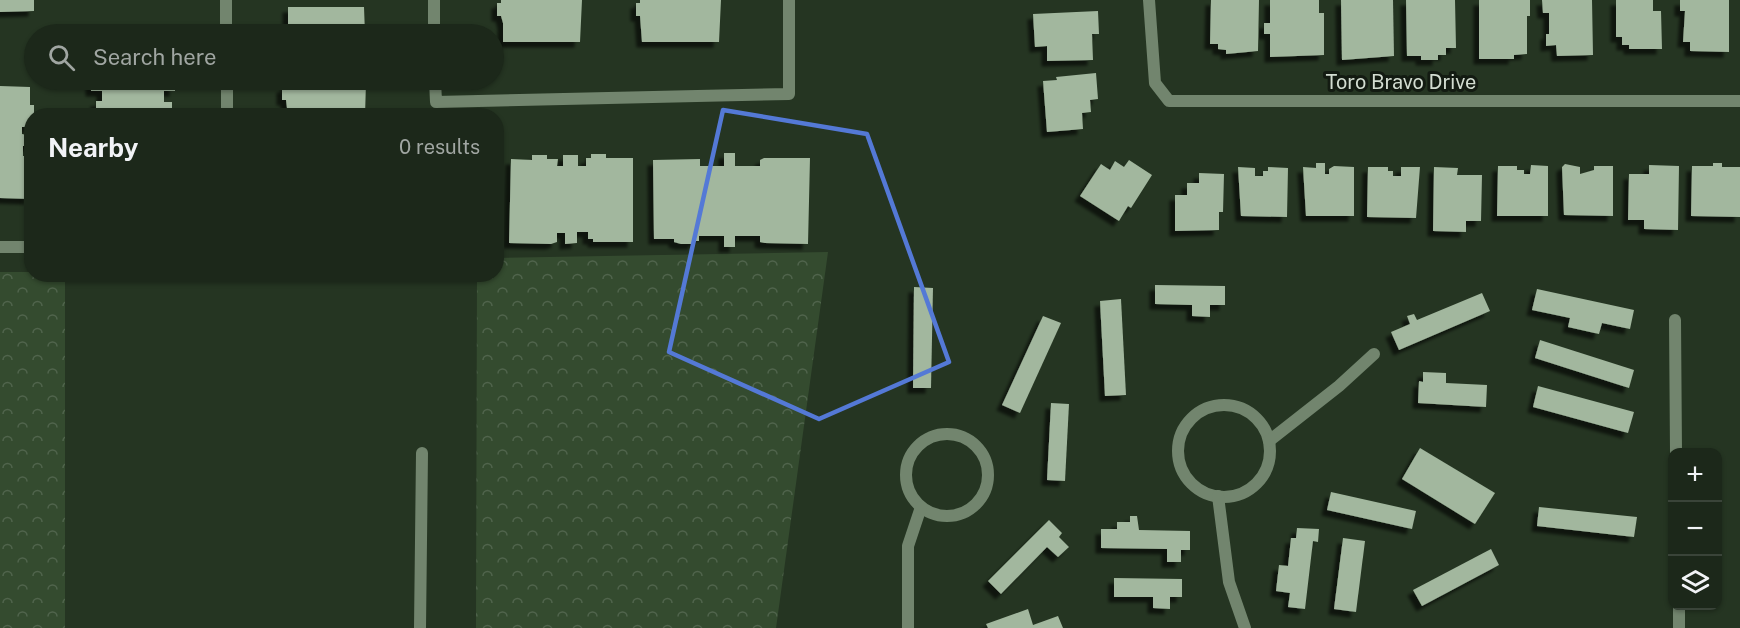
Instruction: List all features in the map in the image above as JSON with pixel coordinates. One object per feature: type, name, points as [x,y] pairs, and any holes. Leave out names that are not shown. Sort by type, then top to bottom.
[{"type":"street","points":[[226,0],[226,24]]},
{"type":"street","points":[[434,0],[434,24]]},
{"type":"street","points":[[435,90],[436,102],[789,94],[789,0]]},
{"type":"street","name":"Toro Bravo Drive","points":[[1149,0],[1155,83],[1169,101],[1740,101]]},
{"type":"street","points":[[227,90],[227,108]]},
{"type":"street","points":[[0,247],[24,247]]},
{"type":"street","points":[[1675,320],[1677,448]]},
{"type":"street","points":[[1269,441],[1339,386],[1374,354]]},
{"type":"street","points":[[1215,405],[1231,405],[1246,409],[1258,418],[1269,441],[1270,460],[1264,474],[1255,486],[1242,494],[1218,496],[1198,489],[1187,478],[1180,464],[1178,449],[1181,434],[1189,420],[1215,405]]},
{"type":"street","points":[[942,434],[956,434],[968,439],[978,447],[986,458],[989,471],[988,485],[983,497],[974,507],[962,514],[948,517],[934,514],[921,507],[912,497],[906,484],[906,469],[919,445],[942,434]]},
{"type":"street","points":[[420,628],[422,453]]},
{"type":"street","points":[[1218,496],[1229,582],[1245,628]]},
{"type":"street","points":[[908,628],[908,546],[921,507]]},
{"type":"street","points":[[1679,610],[1679,628]]},
{"type":"highlighted area","points":[[723,110],[867,134],[949,362],[819,419],[669,352]]},
{"type":"green space","points":[[828,252],[776,628],[476,628],[477,282],[504,282],[504,258]]},
{"type":"green space","points":[[0,272],[24,272],[24,282],[65,282],[65,628],[0,628]]},
{"type":"building","points":[[0,0],[34,0],[34,11],[0,12]]},
{"type":"building","points":[[501,0],[582,0],[580,42],[504,42],[504,24],[501,16],[497,16],[497,3],[501,3]]},
{"type":"building","points":[[640,0],[721,0],[719,42],[642,42],[640,16],[636,16],[636,3],[640,3]]},
{"type":"building","points":[[1211,0],[1259,0],[1258,51],[1226,54],[1226,50],[1218,49],[1218,44],[1210,44]]},
{"type":"building","points":[[1270,0],[1319,0],[1319,13],[1324,13],[1324,55],[1270,57],[1270,34],[1264,34],[1264,23],[1270,23]]},
{"type":"building","points":[[1341,0],[1393,0],[1394,56],[1342,60]]},
{"type":"building","points":[[1406,0],[1455,0],[1456,48],[1446,48],[1446,55],[1438,55],[1438,60],[1421,60],[1421,56],[1407,56]]},
{"type":"building","points":[[1479,0],[1530,0],[1530,16],[1527,16],[1527,54],[1514,55],[1514,59],[1479,59]]},
{"type":"building","points":[[1542,0],[1592,0],[1593,55],[1557,56],[1556,45],[1546,46],[1546,34],[1549,34],[1549,13],[1543,13]]},
{"type":"building","points":[[1616,0],[1653,0],[1653,11],[1661,11],[1662,49],[1629,49],[1629,45],[1622,45],[1622,37],[1616,37]]},
{"type":"building","points":[[1680,0],[1729,0],[1729,52],[1690,51],[1690,42],[1683,42],[1685,11],[1680,11]]},
{"type":"building","points":[[288,7],[364,7],[365,24],[288,24]]},
{"type":"building","points":[[1098,11],[1099,34],[1092,34],[1093,60],[1047,61],[1047,46],[1035,47],[1033,14]]},
{"type":"building","points":[[1096,73],[1098,99],[1090,100],[1091,112],[1082,113],[1083,129],[1047,132],[1043,81],[1057,80],[1056,77]]},
{"type":"building","points":[[0,86],[24,87],[24,90],[30,90],[30,105],[34,105],[34,108],[24,108],[22,134],[24,134],[24,199],[0,198]]},
{"type":"building","points":[[175,90],[164,91],[164,102],[172,102],[172,108],[96,108],[96,101],[102,101],[102,91],[91,91]]},
{"type":"building","points":[[282,90],[366,90],[365,108],[287,108],[286,100],[282,100]]},
{"type":"building","points":[[724,153],[735,153],[735,166],[760,166],[760,160],[764,158],[810,158],[808,244],[765,243],[760,242],[760,236],[735,236],[735,247],[724,247],[724,236],[699,236],[699,241],[694,241],[694,244],[681,244],[674,242],[674,239],[654,239],[653,160],[700,159],[700,166],[724,166]]},
{"type":"building","points":[[591,154],[606,154],[606,158],[633,158],[633,242],[593,242],[593,239],[588,239],[588,232],[577,232],[577,243],[565,244],[565,233],[557,233],[557,242],[551,244],[509,243],[511,159],[532,160],[532,155],[547,155],[547,159],[558,159],[557,166],[563,166],[563,155],[578,155],[578,166],[586,166],[586,158],[591,158]]},
{"type":"building","points":[[1129,160],[1152,175],[1131,208],[1128,206],[1119,221],[1080,196],[1101,164],[1110,170],[1115,161],[1124,167]]},
{"type":"building","points":[[1316,163],[1325,163],[1325,174],[1329,174],[1329,169],[1334,166],[1354,167],[1354,216],[1306,216],[1303,167],[1316,168]]},
{"type":"building","points":[[1713,163],[1722,163],[1722,167],[1740,167],[1740,217],[1691,216],[1692,166],[1713,166]]},
{"type":"building","points":[[1565,164],[1580,167],[1580,174],[1594,170],[1594,166],[1613,166],[1613,216],[1564,215],[1562,167]]},
{"type":"building","points":[[1531,165],[1548,166],[1548,216],[1497,216],[1498,166],[1517,166],[1517,170],[1524,170],[1524,174],[1530,174]]},
{"type":"building","points":[[1649,165],[1679,166],[1678,230],[1644,229],[1644,220],[1628,220],[1629,174],[1649,174]]},
{"type":"building","points":[[1238,167],[1255,168],[1255,176],[1263,176],[1263,171],[1268,171],[1268,167],[1288,168],[1287,217],[1241,216]]},
{"type":"building","points":[[1368,167],[1388,167],[1388,171],[1393,171],[1393,176],[1401,176],[1401,167],[1420,167],[1416,218],[1367,217]]},
{"type":"building","points":[[1434,167],[1458,168],[1457,175],[1482,175],[1481,221],[1466,221],[1466,232],[1433,231]]},
{"type":"building","points":[[1199,173],[1224,174],[1223,212],[1219,212],[1219,230],[1175,231],[1175,195],[1187,195],[1187,183],[1199,183]]},
{"type":"building","points":[[1155,285],[1225,286],[1225,305],[1210,305],[1210,317],[1192,316],[1192,305],[1155,304]]},
{"type":"building","points":[[914,287],[933,288],[931,388],[913,388]]},
{"type":"building","points":[[1537,289],[1634,310],[1630,329],[1602,323],[1599,334],[1568,327],[1570,318],[1532,310]]},
{"type":"building","points":[[1482,293],[1490,311],[1399,350],[1391,332],[1410,324],[1407,316],[1414,314],[1417,320]]},
{"type":"building","points":[[1121,299],[1126,395],[1105,396],[1100,301]]},
{"type":"building","points":[[1043,316],[1061,323],[1020,413],[1002,405]]},
{"type":"building","points":[[1540,340],[1634,370],[1629,388],[1535,358]]},
{"type":"building","points":[[1423,372],[1446,373],[1446,383],[1487,385],[1486,407],[1418,403],[1419,381],[1423,382]]},
{"type":"building","points":[[1538,386],[1634,412],[1628,433],[1533,407]]},
{"type":"building","points":[[1051,403],[1069,404],[1065,481],[1047,480]]},
{"type":"building","points":[[1420,448],[1495,493],[1475,524],[1402,479]]},
{"type":"building","points":[[1331,492],[1416,511],[1412,529],[1327,510]]},
{"type":"building","points":[[1539,507],[1637,517],[1634,537],[1537,526]]},
{"type":"building","points":[[1130,516],[1137,516],[1139,530],[1190,531],[1190,550],[1181,550],[1181,562],[1167,562],[1167,549],[1101,548],[1101,529],[1117,529],[1117,522],[1130,522]]},
{"type":"building","points":[[1049,520],[1062,533],[1059,537],[1069,547],[1058,557],[1047,547],[1001,594],[988,581]]},
{"type":"building","points":[[1297,528],[1319,529],[1318,542],[1313,541],[1305,609],[1288,607],[1290,593],[1276,591],[1279,565],[1288,566],[1291,538],[1296,538]]},
{"type":"building","points":[[1343,538],[1365,541],[1356,612],[1334,609]]},
{"type":"building","points":[[1491,549],[1499,565],[1422,606],[1413,590]]},
{"type":"building","points":[[1114,578],[1182,579],[1182,597],[1170,597],[1170,609],[1153,608],[1153,597],[1114,597]]},
{"type":"building","points":[[1028,609],[1033,625],[1058,616],[1063,628],[988,628],[986,624]]}]
